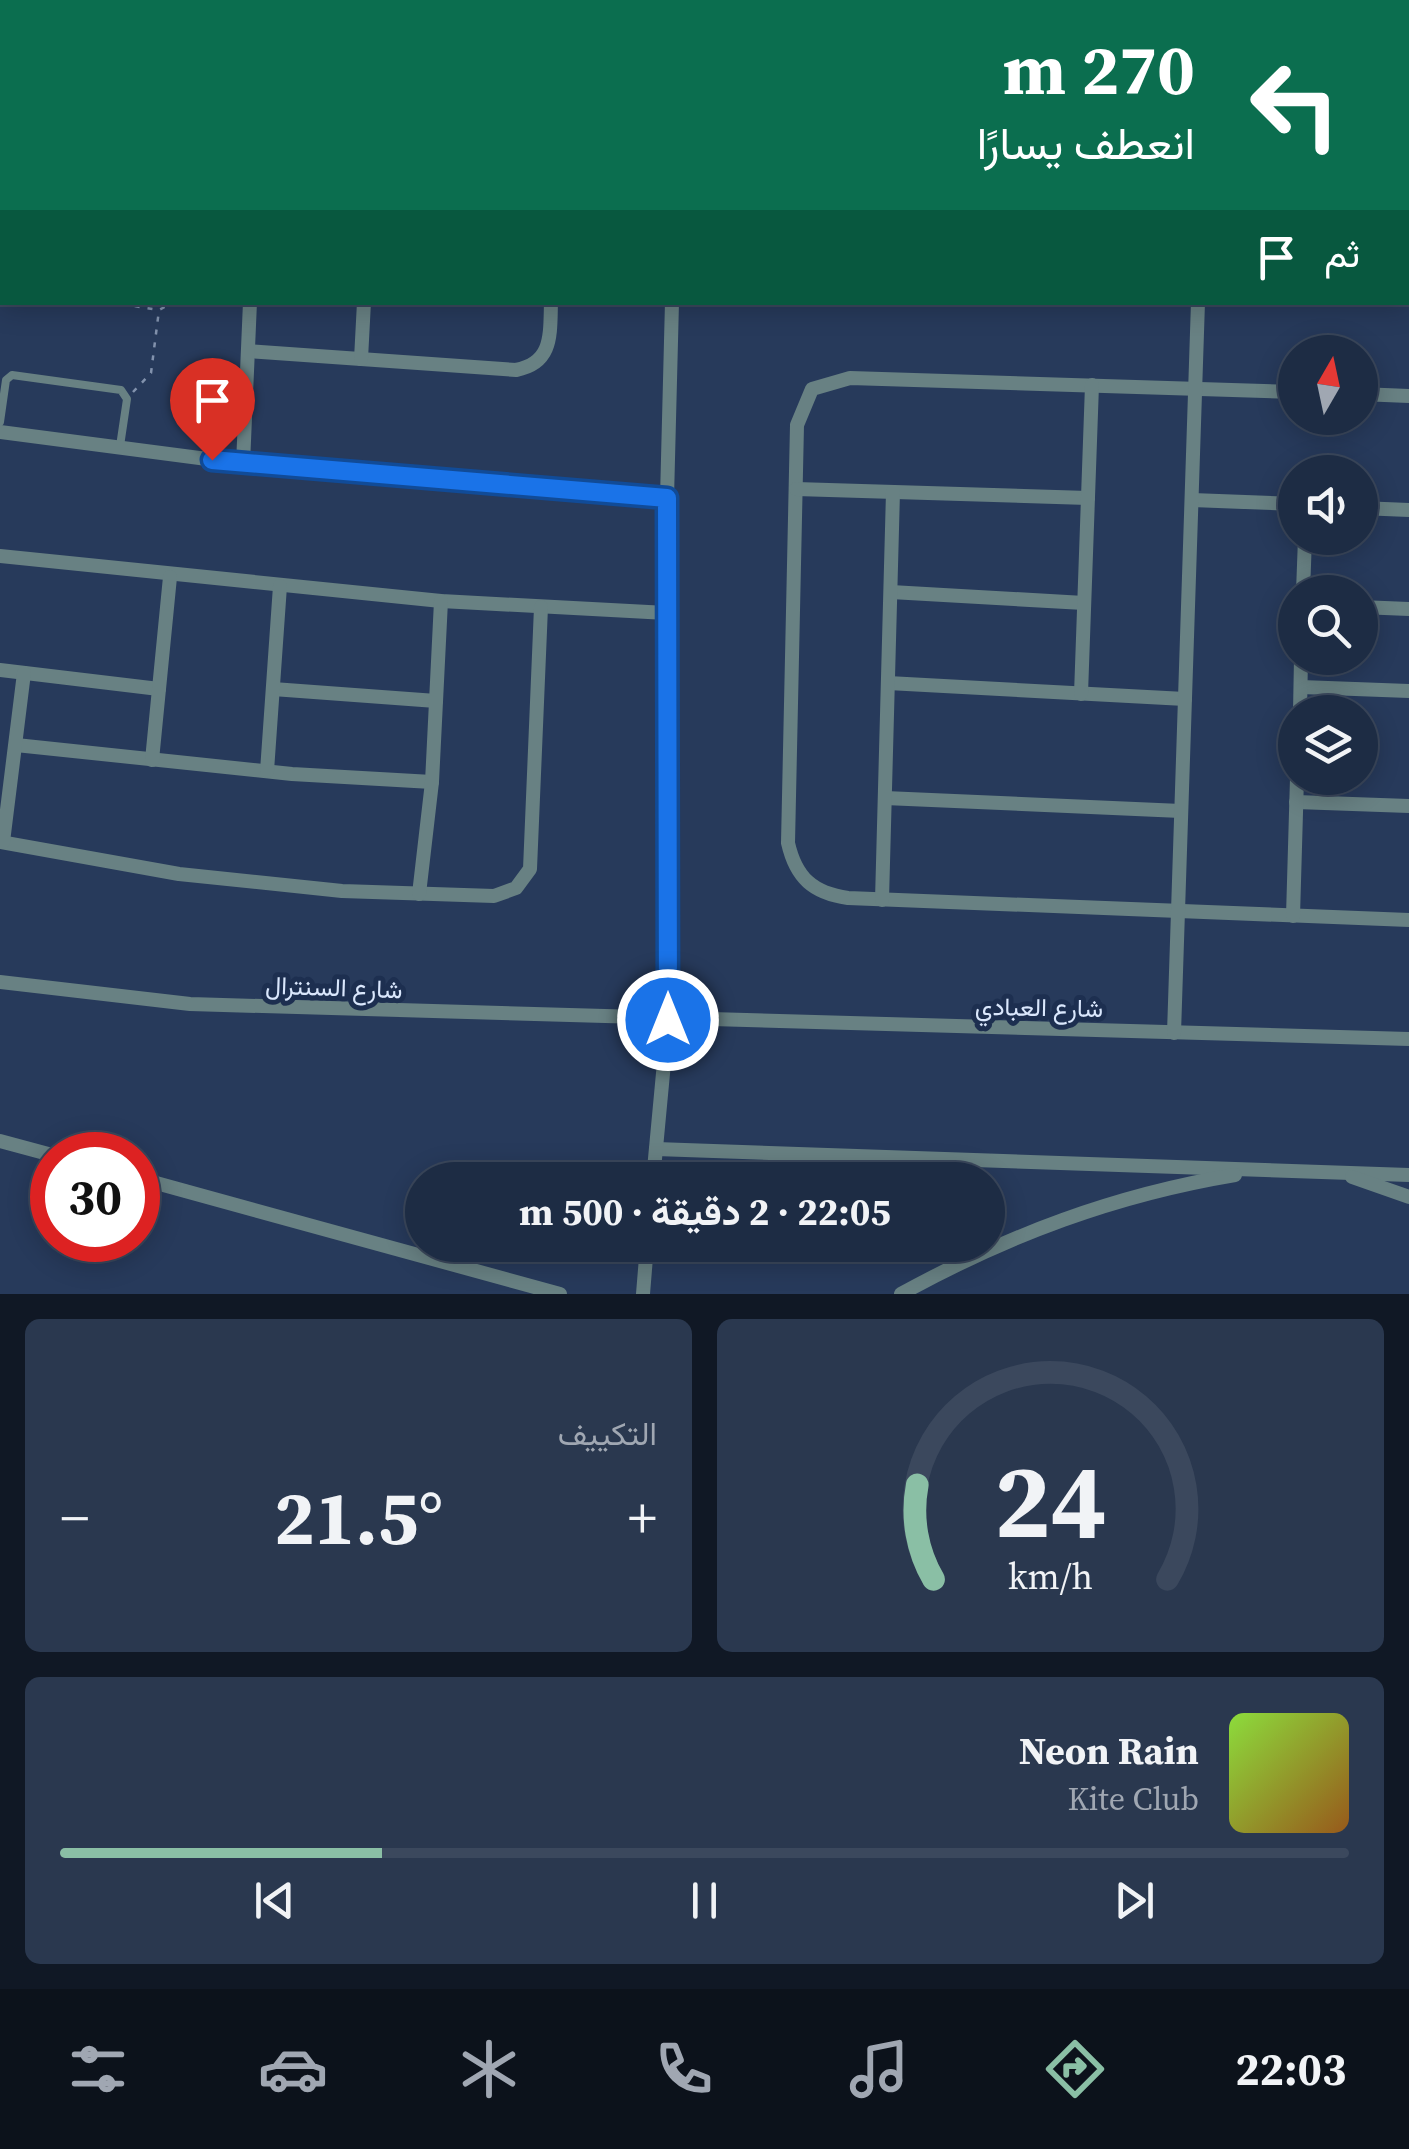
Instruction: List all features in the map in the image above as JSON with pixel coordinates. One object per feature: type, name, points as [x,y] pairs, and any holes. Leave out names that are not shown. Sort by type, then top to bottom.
[{"type":"street","points":[[243,464],[250,305]]},
{"type":"street","points":[[361,359],[364,305]]},
{"type":"street","points":[[248,351],[516,370],[534,367],[546,354],[551,305]]},
{"type":"street","points":[[655,1162],[668,1020],[667,498],[672,305]]},
{"type":"street","points":[[1174,1033],[1198,305]]},
{"type":"street","points":[[1278,391],[1092,384],[828,381],[812,390],[796,425],[788,843],[793,865],[806,884],[826,895],[1409,920]]},
{"type":"street","points":[[1081,694],[1092,384]]},
{"type":"street","points":[[1378,395],[1409,396]]},
{"type":"street","points":[[0,432],[243,464],[667,498]]},
{"type":"street","points":[[796,490],[1088,498]]},
{"type":"street","points":[[882,900],[893,492]]},
{"type":"street","points":[[1192,500],[1278,503]]},
{"type":"street","points":[[1378,509],[1409,510]]},
{"type":"street","points":[[0,556],[170,577],[441,601],[667,613]]},
{"type":"street","points":[[152,760],[170,577]]},
{"type":"street","points":[[267,771],[280,586]]},
{"type":"street","points":[[891,592],[1084,603]]},
{"type":"street","points":[[419,894],[432,782],[441,601]]},
{"type":"street","points":[[24,673],[2,842],[179,874],[419,894],[494,896],[516,888],[530,869],[541,607]]},
{"type":"street","points":[[1378,608],[1409,609]]},
{"type":"street","points":[[0,670],[159,689]]},
{"type":"street","points":[[1301,675],[1301,695]]},
{"type":"street","points":[[888,683],[1185,699]]},
{"type":"street","points":[[1301,687],[1409,691]]},
{"type":"street","points":[[272,689],[436,701]]},
{"type":"street","points":[[16,745],[267,771],[432,782]]},
{"type":"street","points":[[1293,916],[1296,795]]},
{"type":"street","points":[[885,798],[1181,812]]},
{"type":"street","points":[[1296,802],[1409,806]]},
{"type":"street","name":"شارع السنترال","points":[[0,982],[190,1004],[668,1020]]},
{"type":"street","name":"شارع العبادي","points":[[668,1020],[1409,1039]]},
{"type":"street","points":[[0,1141],[30,1150]]},
{"type":"street","points":[[656,1149],[1409,1174]]},
{"type":"street","points":[[901,1294],[974,1254],[1068,1215],[1165,1187],[1266,1170]]},
{"type":"street","points":[[1337,1172],[1409,1197]]},
{"type":"street","points":[[160,1184],[560,1294]]},
{"type":"street","points":[[643,1294],[646,1262]]},
{"type":"lane","points":[[0,422],[6,380],[12,375],[127,395],[120,449]]},
{"type":"path","points":[[128,305],[159,310],[168,305]]},
{"type":"path","points":[[127,395],[146,383],[151,373],[159,310]]},
{"type":"route","points":[[212,460],[667,498],[668,1020]]}]
